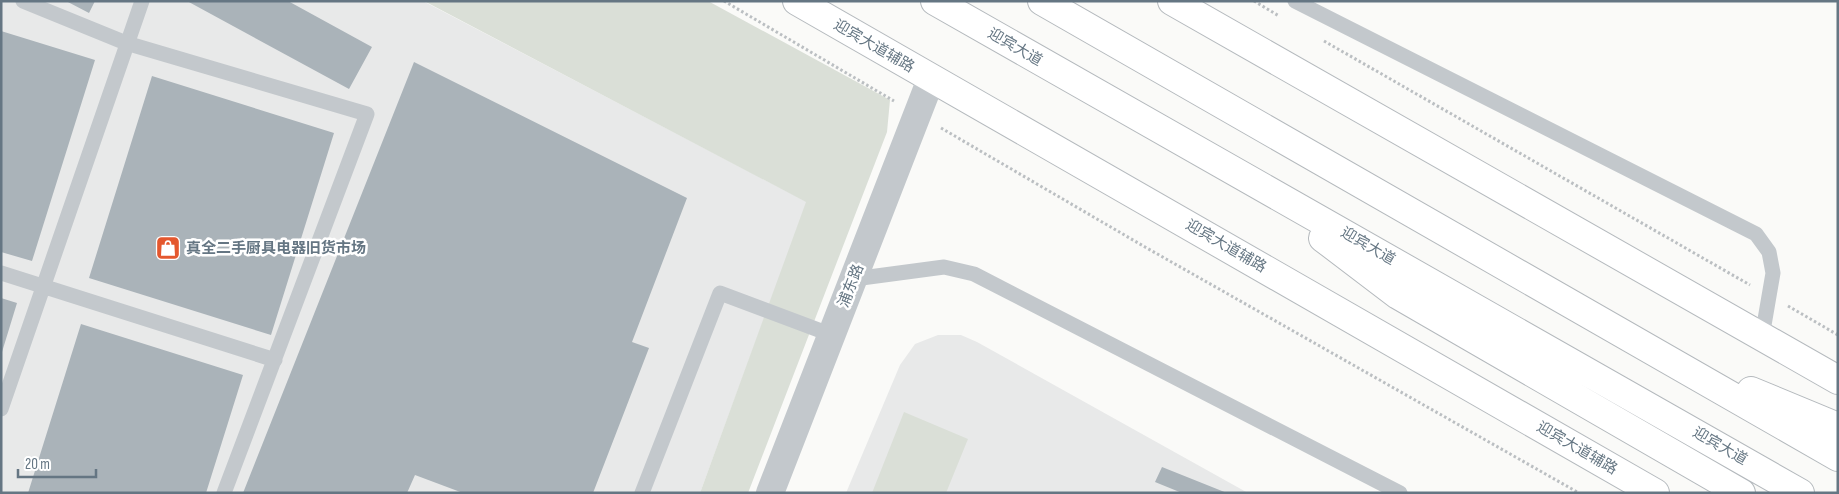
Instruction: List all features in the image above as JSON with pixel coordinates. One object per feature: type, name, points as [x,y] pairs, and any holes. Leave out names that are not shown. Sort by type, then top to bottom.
[{"type":"main road","name":"迎宾大道辅路","points":[[797,1],[1655,493]]},
{"type":"main road","name":"迎宾大道","points":[[935,1],[1800,493]]},
{"type":"main road","points":[[1042,1],[1838,457]]},
{"type":"main road","points":[[1172,1],[1838,380]]},
{"type":"main road","points":[[1245,177],[1398,295],[1741,493]]},
{"type":"main road","points":[[1640,344],[1838,427]]},
{"type":"street","name":"浦东路","points":[[770,493],[931,79]]},
{"type":"lane","points":[[23,1],[126,43],[367,114],[224,493]]},
{"type":"lane","points":[[1,408],[142,1]]},
{"type":"lane","points":[[1295,1],[1756,234],[1769,252],[1773,273],[1762,331]]},
{"type":"lane","points":[[854,279],[944,267],[974,274],[1400,493]]},
{"type":"lane","points":[[1,273],[274,360]]},
{"type":"lane","points":[[642,493],[720,293],[832,335]]},
{"type":"path","points":[[724,1],[1154,252],[1579,493]]},
{"type":"path","points":[[1254,1],[1288,21]]},
{"type":"path","points":[[1322,40],[1752,286]]},
{"type":"path","points":[[1786,305],[1838,335]]},
{"type":"shaded area","points":[[1,1],[423,1],[807,202],[700,493],[1,493]]},
{"type":"shaded area","points":[[424,1],[708,1],[890,100],[887,132],[748,493],[700,493],[806,202]]},
{"type":"shaded area","points":[[938,335],[961,335],[977,342],[1248,493],[846,493],[900,365],[915,344]]},
{"type":"shaded area","points":[[904,412],[968,439],[946,493],[872,493]]},
{"type":"building","points":[[66,1],[95,1],[89,13]]},
{"type":"building","points":[[187,1],[288,1],[372,47],[349,89]]},
{"type":"building","points":[[1,31],[95,60],[32,261],[1,252]]},
{"type":"building","points":[[414,62],[687,198],[632,342],[649,348],[593,493],[463,493],[415,475],[407,493],[243,493]]},
{"type":"building","points":[[152,76],[334,133],[271,335],[89,278]]},
{"type":"building","points":[[1,298],[17,303],[2,352],[1,352]]},
{"type":"building","points":[[81,324],[243,375],[206,493],[28,493]]},
{"type":"building","points":[[1162,467],[1227,493],[1182,493],[1155,482]]},
{"type":"place","name":"真全二手厨具电器旧货市场","points":[[168,248]]}]
